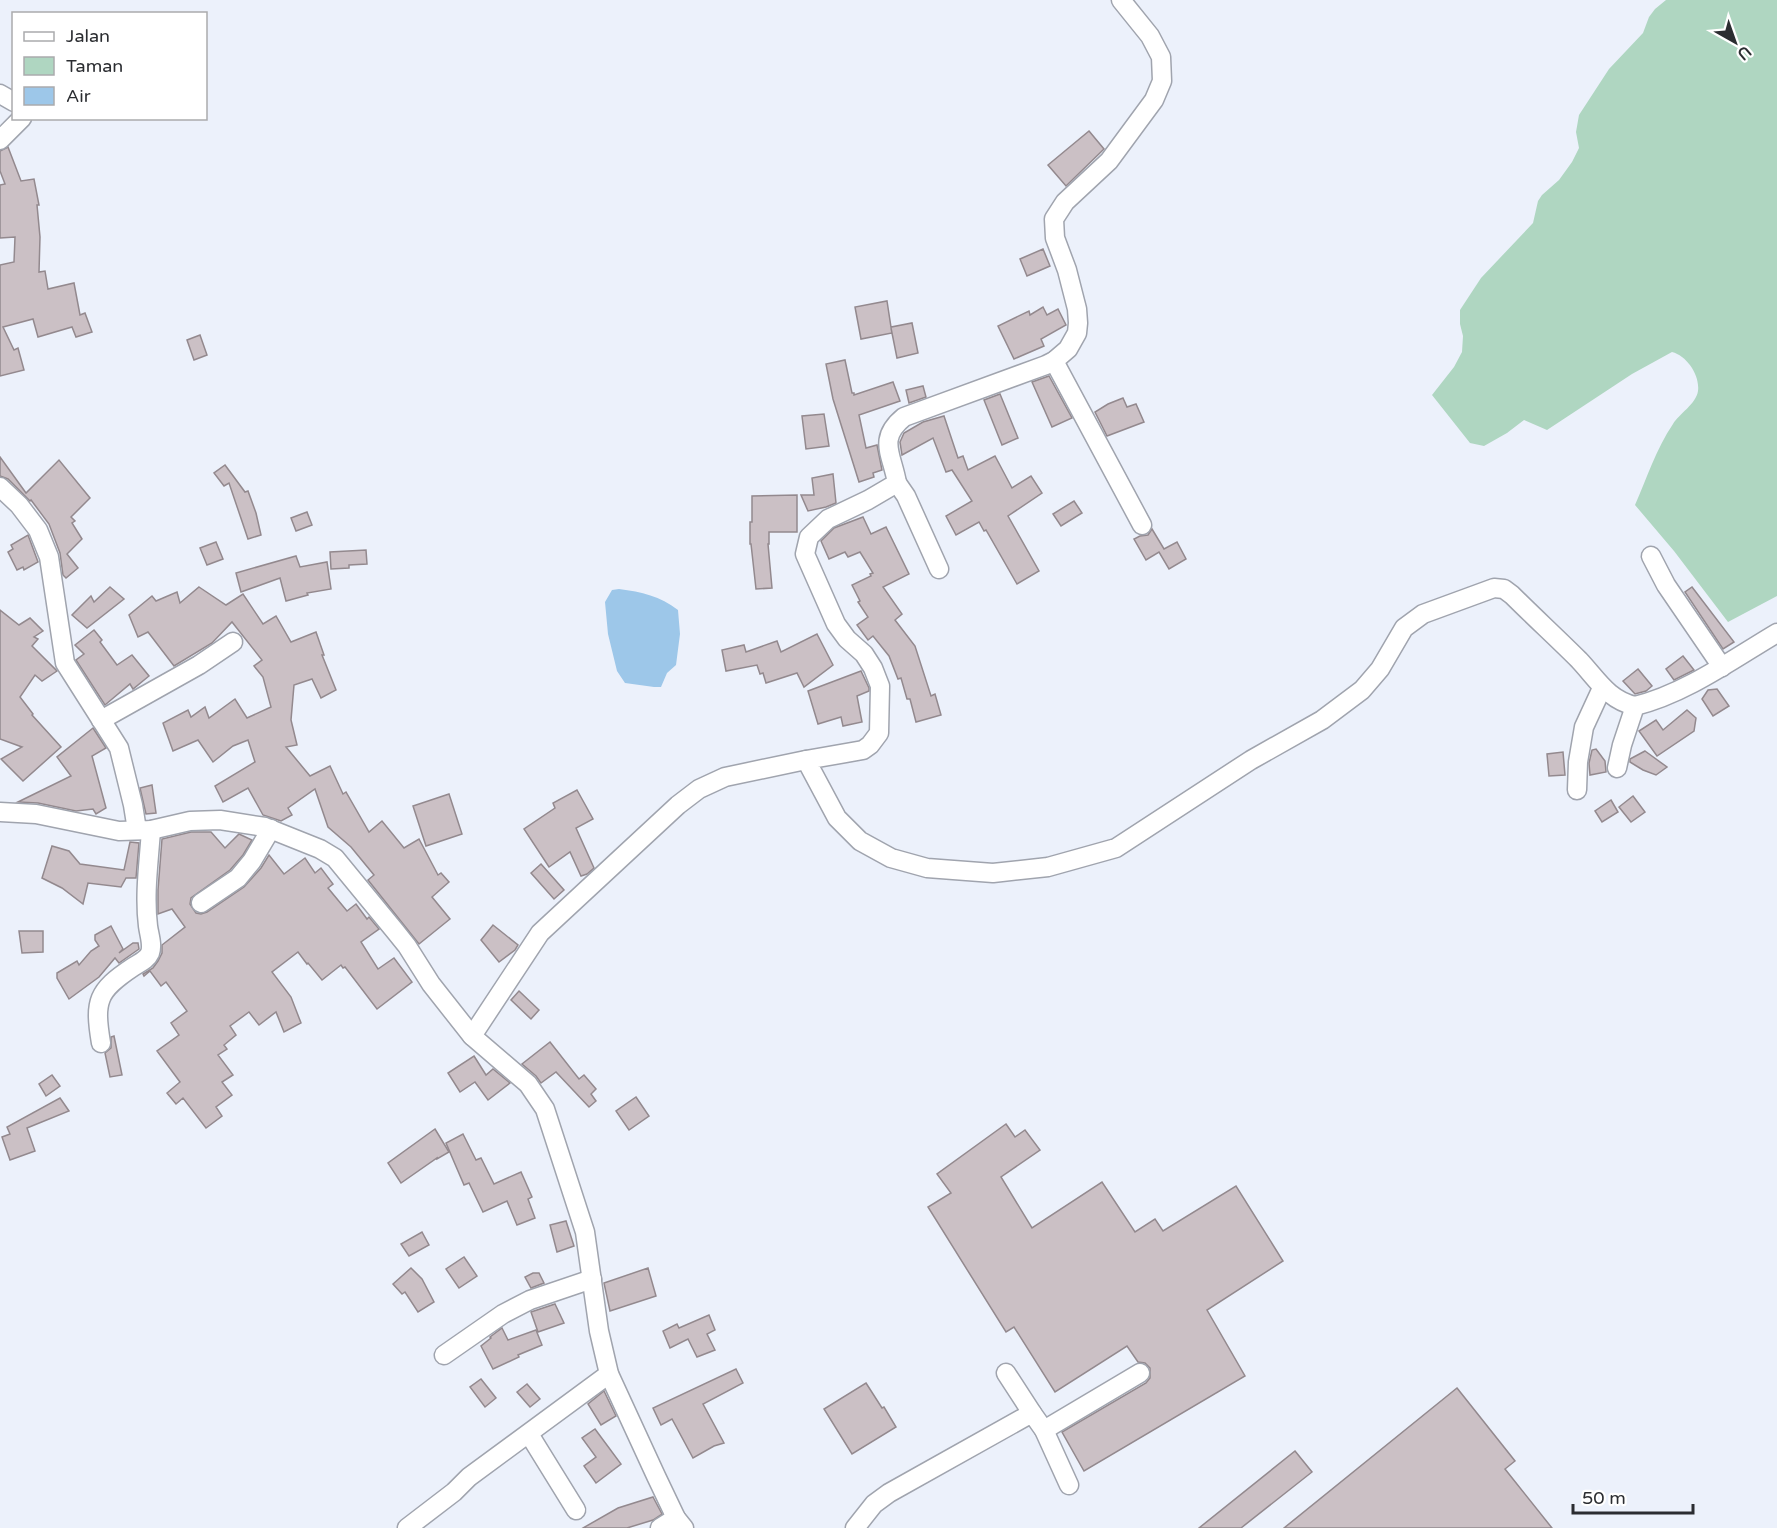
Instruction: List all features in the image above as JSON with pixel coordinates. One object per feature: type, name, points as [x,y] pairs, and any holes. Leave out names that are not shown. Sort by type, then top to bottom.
[{"type":"street","points":[[939,569],[906,496],[897,483],[887,441],[895,425],[904,417],[1054,362],[1068,349],[1077,333],[1077,309],[1067,270],[1055,238],[1054,219],[1065,202],[1109,161],[1154,100],[1162,81],[1161,57],[1150,36],[1121,0]]},
{"type":"street","points":[[0,140],[20,120]]},
{"type":"street","points":[[1054,362],[1142,525]]},
{"type":"street","points":[[472,1036],[540,933],[678,805],[699,789],[725,777],[863,750],[870,745],[879,733],[880,686],[864,654],[847,639],[836,624],[805,554],[809,537],[828,519],[897,483]]},
{"type":"street","points":[[0,487],[38,530],[49,557],[65,663],[119,748],[133,805],[144,830],[146,906],[151,951],[146,959],[105,989],[98,1001],[96,1013],[101,1043]]},
{"type":"street","points":[[1651,556],[1666,585],[1722,668]]},
{"type":"street","points":[[806,760],[837,818],[860,841],[891,858],[927,868],[993,873],[1048,867],[1116,848],[1251,760],[1322,720],[1362,690],[1380,669],[1404,628],[1423,614],[1494,588],[1504,588],[1512,595],[1581,662],[1602,688],[1624,704],[1635,706],[1653,702],[1722,668],[1777,633]]},
{"type":"street","points":[[101,720],[199,665],[233,642]]},
{"type":"street","points":[[1577,790],[1578,762],[1584,728],[1602,688]]},
{"type":"street","points":[[1617,768],[1624,735],[1635,706]]},
{"type":"street","points":[[0,812],[36,814],[119,831],[144,830],[190,821],[220,820],[271,829],[320,849],[334,858],[407,946],[431,984],[472,1036],[528,1084],[545,1109],[585,1232],[599,1331],[609,1374],[680,1523],[660,1528]]},
{"type":"street","points":[[201,903],[238,878],[252,861],[271,829]]},
{"type":"street","points":[[444,1355],[503,1314],[530,1300],[592,1278]]},
{"type":"street","points":[[1006,1373],[1044,1430],[1069,1485]]},
{"type":"street","points":[[1044,1430],[1140,1373]]},
{"type":"street","points":[[407,1528],[470,1477],[609,1374]]},
{"type":"street","points":[[855,1528],[874,1504],[889,1493],[1032,1413]]},
{"type":"street","points":[[529,1434],[576,1510]]},
{"type":"green space","points":[[1666,0],[1777,0],[1777,596],[1728,622],[1674,551],[1635,505],[1667,434],[1697,396],[1698,385],[1695,373],[1678,354],[1672,352],[1632,374],[1547,430],[1524,420],[1484,446],[1470,443],[1432,395],[1454,367],[1462,352],[1460,310],[1481,278],[1533,223],[1538,201],[1559,180],[1579,148],[1576,132],[1579,115],[1609,69],[1643,33],[1649,17]]},
{"type":"water","points":[[619,589],[650,595],[678,610],[680,634],[676,665],[667,673],[661,687],[625,683],[617,671],[608,634],[605,602],[612,590]]},
{"type":"building","points":[[1089,131],[1104,149],[1066,186],[1048,165]]},
{"type":"building","points":[[8,147],[21,181],[34,179],[39,205],[37,205],[40,237],[39,272],[45,271],[48,289],[74,283],[80,315],[85,313],[92,332],[76,337],[72,327],[38,337],[33,319],[3,327],[14,350],[18,348],[24,370],[0,376],[0,265],[14,262],[15,237],[0,238],[0,185],[5,184],[0,171],[0,151]]},
{"type":"building","points":[[1043,249],[1050,266],[1027,276],[1020,259]]},
{"type":"building","points":[[887,301],[891,327],[912,323],[918,353],[897,358],[892,333],[861,339],[855,307]]},
{"type":"building","points":[[1043,307],[1047,315],[1058,309],[1066,325],[1041,339],[1044,346],[1014,359],[998,326],[1029,311],[1030,315]]},
{"type":"building","points":[[200,335],[207,355],[194,360],[187,340]]},
{"type":"building","points":[[845,360],[854,395],[893,382],[900,401],[859,415],[866,448],[877,445],[882,470],[873,473],[874,477],[859,482],[833,399],[826,364]]},
{"type":"building","points":[[1049,376],[1072,418],[1052,427],[1032,382]]},
{"type":"building","points":[[923,386],[926,397],[909,403],[906,390]]},
{"type":"building","points":[[1000,394],[1018,438],[1002,445],[984,400]]},
{"type":"building","points":[[1123,398],[1127,407],[1136,404],[1144,422],[1107,436],[1095,412]]},
{"type":"building","points":[[824,414],[829,446],[806,449],[802,416]]},
{"type":"building","points":[[944,416],[958,458],[963,456],[968,470],[995,456],[1012,488],[1031,476],[1042,493],[1008,516],[1039,571],[1017,584],[979,522],[956,535],[946,516],[972,501],[952,470],[946,472],[933,438],[902,455],[900,442],[904,433],[923,422]]},
{"type":"building","points":[[0,457],[26,493],[59,460],[90,498],[71,517],[82,539],[67,554],[78,568],[66,578],[63,575],[60,553],[49,524],[31,500],[8,479],[0,476]]},
{"type":"building","points":[[225,465],[245,492],[248,491],[261,535],[248,539],[229,483],[224,486],[214,473]]},
{"type":"building","points":[[833,474],[836,503],[808,511],[801,495],[814,495],[812,478]]},
{"type":"building","points":[[797,495],[797,532],[769,532],[772,588],[756,589],[750,544],[752,496]]},
{"type":"building","points":[[1074,501],[1082,513],[1061,526],[1053,514]]},
{"type":"building","points":[[307,512],[312,525],[296,531],[291,518]]},
{"type":"building","points":[[863,517],[871,534],[886,527],[909,574],[883,587],[902,614],[895,620],[915,646],[931,696],[935,694],[941,715],[916,722],[910,699],[907,699],[901,678],[898,679],[889,656],[873,636],[868,640],[857,625],[868,617],[858,602],[860,601],[852,585],[873,573],[860,552],[848,557],[845,552],[829,559],[821,541],[834,528]]},
{"type":"building","points":[[1152,529],[1164,549],[1177,542],[1186,559],[1169,569],[1159,552],[1146,560],[1134,539],[1148,535]]},
{"type":"building","points":[[28,535],[38,562],[24,570],[23,567],[17,570],[8,552],[13,549],[11,545]]},
{"type":"building","points":[[216,542],[223,559],[207,565],[200,548]]},
{"type":"building","points":[[366,550],[367,564],[331,569],[330,552]]},
{"type":"building","points":[[296,556],[300,567],[327,562],[331,589],[307,593],[308,595],[286,601],[280,578],[241,592],[236,573]]},
{"type":"building","points":[[110,587],[124,599],[87,628],[72,615],[91,596],[94,602]]},
{"type":"building","points":[[199,587],[226,605],[243,594],[263,624],[276,616],[291,642],[316,632],[324,655],[322,655],[336,690],[321,698],[312,679],[294,685],[291,720],[297,745],[286,747],[310,776],[330,766],[343,794],[346,792],[369,832],[382,821],[404,848],[419,839],[438,875],[441,873],[449,882],[432,897],[450,919],[419,944],[368,880],[374,875],[351,847],[328,827],[315,789],[288,808],[292,815],[281,821],[263,815],[248,788],[223,802],[215,786],[255,762],[248,740],[233,746],[213,762],[198,740],[173,751],[163,723],[188,710],[191,717],[205,707],[209,718],[235,699],[247,718],[271,707],[263,677],[254,666],[262,660],[232,622],[212,643],[174,666],[148,632],[138,637],[129,615],[152,596],[156,601],[177,592],[180,603]]},
{"type":"building","points":[[1692,587],[1734,642],[1723,649],[1685,592]]},
{"type":"building","points":[[0,610],[19,625],[30,618],[43,631],[34,637],[38,639],[32,646],[57,671],[42,681],[35,675],[20,697],[32,715],[61,747],[23,781],[1,759],[22,747],[0,739]]},
{"type":"building","points":[[94,630],[117,665],[132,655],[149,676],[133,689],[130,684],[105,705],[76,660],[84,654],[75,645]]},
{"type":"building","points":[[817,634],[833,665],[804,687],[797,673],[766,683],[757,665],[726,671],[722,650],[744,645],[746,652],[777,641],[781,652]]},
{"type":"building","points":[[1683,656],[1694,670],[1674,680],[1666,669]]},
{"type":"building","points":[[1638,669],[1652,686],[1646,691],[1635,694],[1623,681]]},
{"type":"building","points":[[861,671],[869,688],[869,691],[857,696],[862,722],[843,726],[841,717],[818,724],[808,691]]},
{"type":"building","points":[[1717,689],[1729,706],[1713,716],[1702,699],[1708,690]]},
{"type":"building","points":[[1687,710],[1696,718],[1694,731],[1657,756],[1639,731],[1656,720],[1663,730]]},
{"type":"building","points":[[93,728],[106,748],[92,756],[106,808],[96,814],[93,809],[76,811],[38,803],[18,802],[71,776],[57,757]]},
{"type":"building","points":[[1596,749],[1605,761],[1606,772],[1590,775],[1589,763],[1592,750]]},
{"type":"building","points":[[1645,751],[1667,767],[1656,775],[1630,762],[1630,759]]},
{"type":"building","points":[[1563,752],[1565,775],[1549,776],[1547,754]]},
{"type":"building","points":[[152,785],[156,813],[146,814],[140,788]]},
{"type":"building","points":[[577,790],[593,819],[576,828],[594,868],[581,876],[570,852],[549,867],[524,829],[555,808],[553,803]]},
{"type":"building","points":[[449,794],[462,834],[426,846],[413,806]]},
{"type":"building","points":[[1633,796],[1645,812],[1631,822],[1619,807]]},
{"type":"building","points":[[1611,800],[1618,812],[1602,822],[1595,811]]},
{"type":"building","points":[[191,832],[211,832],[225,848],[239,834],[252,840],[230,870],[191,898],[190,904],[196,913],[207,912],[244,887],[269,855],[284,874],[305,858],[315,873],[321,868],[333,884],[328,888],[347,911],[356,904],[367,919],[369,917],[379,929],[361,942],[378,969],[394,958],[412,982],[377,1009],[345,967],[341,965],[322,980],[298,952],[272,972],[291,997],[301,1023],[284,1032],[276,1012],[259,1025],[249,1012],[230,1026],[236,1035],[224,1045],[227,1049],[218,1055],[233,1075],[222,1082],[232,1095],[216,1107],[222,1116],[206,1128],[183,1098],[176,1104],[167,1093],[180,1082],[157,1051],[179,1035],[171,1023],[187,1011],[166,982],[161,986],[150,971],[144,976],[143,974],[153,968],[158,961],[162,953],[162,945],[185,927],[172,909],[158,914],[162,839]]},
{"type":"building","points":[[130,842],[139,843],[136,878],[126,878],[121,887],[88,883],[83,904],[62,888],[42,878],[52,846],[69,851],[80,864],[124,870]]},
{"type":"building","points":[[541,864],[564,890],[554,899],[531,873]]},
{"type":"building","points":[[493,925],[518,945],[499,962],[481,940]]},
{"type":"building","points":[[111,926],[123,949],[119,953],[133,943],[138,943],[139,949],[119,963],[115,958],[99,977],[69,999],[57,978],[57,973],[77,961],[79,965],[91,951],[99,946],[95,935]]},
{"type":"building","points":[[19,931],[43,931],[43,952],[22,953]]},
{"type":"building","points":[[519,991],[539,1010],[531,1019],[511,1000]]},
{"type":"building","points":[[114,1036],[122,1075],[110,1077],[105,1053],[111,1048],[111,1037]]},
{"type":"building","points":[[550,1042],[579,1079],[584,1075],[596,1089],[591,1094],[596,1101],[589,1107],[556,1072],[541,1083],[522,1064]]},
{"type":"building","points":[[474,1056],[486,1075],[493,1069],[510,1083],[488,1100],[475,1082],[460,1092],[448,1073]]},
{"type":"building","points":[[52,1075],[60,1086],[46,1096],[39,1084]]},
{"type":"building","points":[[636,1097],[649,1116],[629,1130],[616,1111]]},
{"type":"building","points":[[60,1098],[69,1111],[27,1128],[35,1151],[10,1160],[2,1137],[10,1134],[7,1127]]},
{"type":"building","points":[[1006,1124],[1015,1137],[1025,1130],[1040,1150],[1001,1177],[1032,1228],[1102,1182],[1135,1232],[1155,1219],[1163,1231],[1236,1186],[1283,1261],[1207,1310],[1245,1376],[1084,1471],[1062,1432],[1146,1383],[1150,1378],[1150,1368],[1145,1363],[1138,1362],[1127,1346],[1055,1392],[1014,1327],[1006,1332],[928,1207],[951,1193],[937,1174]]},
{"type":"building","points":[[435,1129],[449,1152],[401,1183],[388,1163]]},
{"type":"building","points":[[463,1134],[476,1160],[481,1158],[494,1184],[521,1172],[532,1197],[528,1199],[535,1218],[517,1225],[507,1201],[483,1212],[469,1183],[464,1185],[446,1143]]},
{"type":"building","points":[[566,1221],[574,1246],[557,1252],[550,1225]]},
{"type":"building","points":[[422,1232],[429,1245],[409,1256],[401,1244]]},
{"type":"building","points":[[464,1257],[477,1276],[459,1288],[446,1269]]},
{"type":"building","points":[[411,1268],[422,1279],[434,1302],[418,1312],[405,1292],[402,1294],[393,1284]]},
{"type":"building","points":[[648,1268],[656,1296],[610,1311],[604,1283]]},
{"type":"building","points":[[539,1273],[544,1283],[531,1288],[525,1277]]},
{"type":"building","points":[[555,1304],[564,1323],[538,1332],[531,1312]]},
{"type":"building","points":[[709,1315],[715,1330],[707,1334],[715,1350],[697,1357],[688,1339],[670,1348],[663,1331],[677,1324],[679,1328]]},
{"type":"building","points":[[502,1328],[508,1340],[536,1330],[542,1345],[493,1369],[481,1346]]},
{"type":"building","points":[[736,1369],[743,1383],[703,1404],[724,1443],[693,1458],[672,1419],[661,1425],[653,1408]]},
{"type":"building","points":[[481,1379],[496,1398],[485,1407],[470,1387]]},
{"type":"building","points":[[866,1383],[896,1427],[852,1454],[824,1409]]},
{"type":"building","points":[[527,1384],[540,1399],[530,1407],[517,1392]]},
{"type":"building","points":[[1457,1388],[1515,1461],[1505,1469],[1552,1528],[1284,1528]]},
{"type":"building","points":[[604,1391],[616,1416],[601,1425],[588,1404]]},
{"type":"building","points":[[595,1429],[621,1464],[596,1483],[584,1466],[596,1457],[582,1438]]},
{"type":"building","points":[[1295,1451],[1312,1472],[1241,1528],[1199,1528]]},
{"type":"building","points":[[653,1497],[662,1514],[653,1520],[627,1528],[583,1528],[618,1508]]}]
